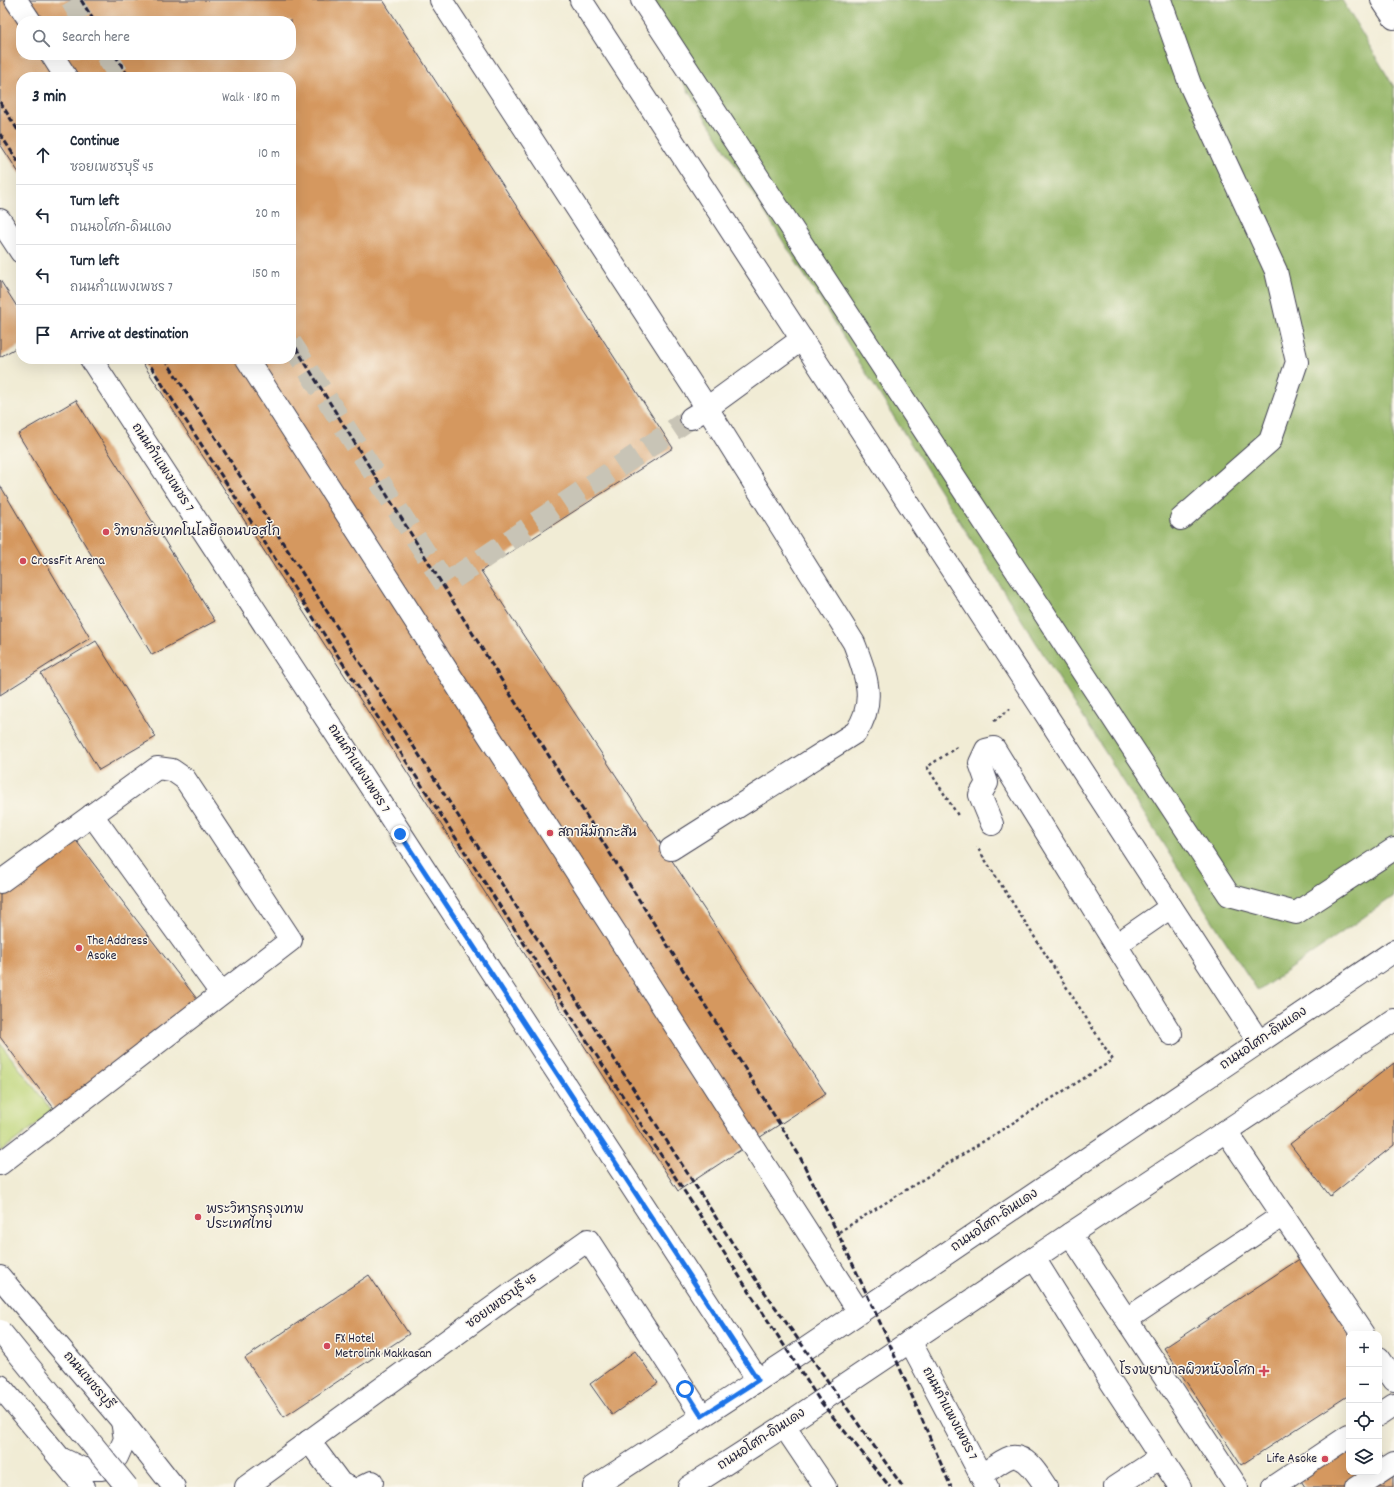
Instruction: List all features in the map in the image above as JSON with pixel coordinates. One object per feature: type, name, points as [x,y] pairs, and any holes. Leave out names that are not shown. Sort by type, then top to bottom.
[{"type":"street","points":[[16,0],[27,16]]},
{"type":"street","points":[[441,0],[699,413],[854,643],[866,679],[868,700],[864,717],[856,732],[671,849]]},
{"type":"street","points":[[582,0],[1259,1042]]},
{"type":"street","points":[[642,0],[1228,895],[1296,913],[1394,849]]},
{"type":"street","points":[[1160,0],[1190,87],[1276,271],[1297,362],[1270,441],[1181,518]]},
{"type":"street","points":[[1382,0],[1394,18]]},
{"type":"street","points":[[55,60],[63,72]]},
{"type":"street","points":[[0,220],[16,244]]},
{"type":"street","points":[[699,413],[802,339]]},
{"type":"street","name":"ถนนกำแพงเพชร 7","points":[[94,364],[758,1380]]},
{"type":"street","points":[[250,364],[859,1312]]},
{"type":"street","points":[[992,824],[980,795],[987,783],[980,763],[986,750],[994,748],[1171,1034]]},
{"type":"street","points":[[0,882],[157,768],[172,770],[185,779],[291,940],[0,1164]]},
{"type":"street","points":[[92,815],[221,993]]},
{"type":"street","points":[[1116,945],[1171,907]]},
{"type":"street","name":"ถนนอโศก-ดินแดง","points":[[594,1487],[758,1380],[1394,951]]},
{"type":"street","name":"ถนนอโศก-ดินแดง","points":[[692,1487],[1070,1234],[1394,1020]]},
{"type":"street","points":[[1226,1131],[1361,1331]]},
{"type":"street","points":[[1127,1318],[1283,1215]]},
{"type":"street","points":[[1070,1234],[1127,1318],[1237,1487]]},
{"type":"street","name":"ซอยเพชรบุรี 45","points":[[246,1487],[588,1240],[702,1416]]},
{"type":"street","points":[[1034,1258],[1111,1382],[1180,1487]]},
{"type":"street","name":"ถนนเพชรบุรี","points":[[0,1277],[122,1421],[174,1487]]},
{"type":"street","points":[[0,1331],[127,1487]]},
{"type":"street","name":"ถนนกำแพงเพชร 7","points":[[910,1341],[984,1481]]},
{"type":"street","points":[[1382,1362],[1394,1380]]},
{"type":"street","points":[[0,1386],[62,1459],[81,1486]]},
{"type":"street","points":[[1382,1413],[1394,1405]]},
{"type":"street","points":[[62,1459],[83,1469],[102,1469],[117,1457],[125,1438],[122,1421]]},
{"type":"street","points":[[784,1426],[825,1487]]},
{"type":"street","points":[[1273,1487],[1346,1438]]},
{"type":"street","points":[[309,1441],[341,1484],[349,1487]]},
{"type":"street","points":[[984,1481],[1007,1459],[1014,1457],[1024,1460],[1033,1469],[1046,1487]]},
{"type":"street","points":[[1115,1487],[1161,1457]]},
{"type":"street","points":[[1357,1487],[1394,1463]]},
{"type":"green space","points":[[631,0],[1342,0],[1394,87],[1394,896],[1258,991],[1177,866]]},
{"type":"green space","points":[[0,1043],[53,1112],[0,1152]]},
{"type":"building","name":"สถานีมักกะสัน","points":[[0,0],[383,0],[673,448],[481,571],[826,1094],[678,1191],[143,364],[296,364],[296,72],[16,72],[16,168],[0,144]]},
{"type":"building","points":[[0,280],[16,305],[16,348],[0,357]]},
{"type":"building","name":"วิทยาลัยเทคโนโลยีดอนบอสโก","points":[[76,400],[215,621],[152,655],[18,434]]},
{"type":"building","name":"CrossFit Arena","points":[[0,485],[90,638],[0,695]]},
{"type":"building","points":[[96,641],[156,737],[99,770],[41,674]]},
{"type":"building","name":"The Address Asoke","points":[[74,838],[200,1003],[56,1111],[0,1037],[0,894]]},
{"type":"building","points":[[1394,1063],[1394,1145],[1330,1196],[1290,1144]]},
{"type":"building","name":"โรงพยาบาลผิวหนังอโศก","points":[[1304,1256],[1353,1331],[1346,1331],[1346,1397],[1241,1465],[1164,1348]]},
{"type":"building","name":"FX Hotel Metrolink Makkasan","points":[[369,1275],[409,1334],[284,1417],[245,1358]]},
{"type":"building","points":[[635,1351],[658,1383],[612,1415],[590,1384]]},
{"type":"building","name":"Life Asoke","points":[[1346,1430],[1346,1475],[1382,1475],[1382,1457],[1394,1476],[1394,1487],[1305,1487],[1291,1465]]},
{"type":"tunnel","points":[[71,0],[81,16]]},
{"type":"tunnel","points":[[109,60],[117,72]]},
{"type":"tunnel","points":[[296,351],[445,584],[691,418]]},
{"type":"railway","points":[[81,0],[91,16]]},
{"type":"railway","points":[[118,60],[126,72]]},
{"type":"railway","points":[[0,102],[16,127]]},
{"type":"railway","points":[[0,134],[16,158]]},
{"type":"railway","points":[[296,348],[507,689],[799,1155],[884,1331],[951,1487]]},
{"type":"railway","points":[[149,364],[820,1401],[890,1487]]},
{"type":"railway","points":[[168,364],[756,1280],[903,1487]]},
{"type":"place","name":"วิทยาลัยเทคโนโลยีดอนบอสโก","points":[[106,532]]},
{"type":"place","name":"CrossFit Arena","points":[[23,561]]},
{"type":"place","name":"สถานีมักกะสัน","points":[[550,833]]},
{"type":"place","name":"The Address Asoke","points":[[79,948]]},
{"type":"place","name":"พระวิหารกรุงเทพ ประเทศไทย","points":[[198,1217]]},
{"type":"place","name":"FX Hotel Metrolink Makkasan","points":[[327,1346]]},
{"type":"place","name":"โรงพยาบาลผิวหนังอโศก","points":[[1264,1371]]},
{"type":"place","name":"Life Asoke","points":[[1325,1459]]},
{"type":"route","points":[[400,834],[758,1380],[702,1416],[685,1389]]}]
